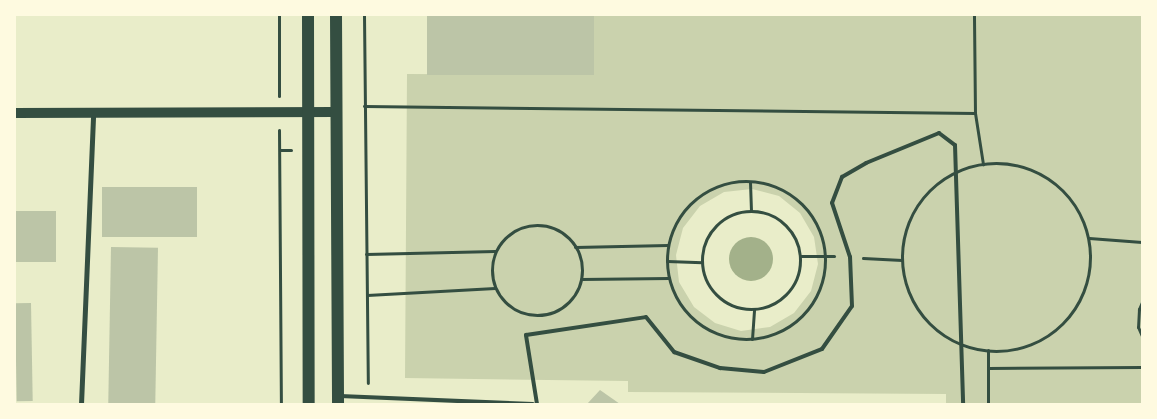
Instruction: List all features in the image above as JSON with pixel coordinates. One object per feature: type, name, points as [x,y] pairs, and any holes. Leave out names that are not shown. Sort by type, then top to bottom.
[{"type":"main road","points":[[308,15],[309,404]]},
{"type":"main road","points":[[336,15],[338,400]]},
{"type":"main road","points":[[15,113],[336,112]]},
{"type":"street","points":[[81,404],[93,114]]},
{"type":"lane","points":[[338,400],[368,397],[535,404],[526,335],[646,318],[674,352],[720,368],[764,372],[822,349],[852,306],[850,257],[832,203],[842,177],[866,163],[939,132],[955,145],[963,404]]},
{"type":"path","points":[[279,15],[281,404]]},
{"type":"path","points":[[364,15],[368,397]]},
{"type":"path","points":[[974,15],[975,112],[983,164]]},
{"type":"path","points":[[364,106],[975,112]]},
{"type":"path","points":[[1001,162],[1031,168],[1058,185],[1078,209],[1089,238],[1090,269],[1082,299],[1063,325],[1038,343],[1008,352],[977,350],[961,344],[948,338],[924,318],[908,291],[902,260],[906,229],[920,201],[942,179],[956,172],[970,166],[1001,162]]},
{"type":"path","points":[[737,181],[750,182],[777,188],[794,198],[809,212],[824,249],[825,269],[820,289],[810,307],[796,321],[780,332],[752,339],[720,336],[702,326],[687,313],[676,297],[669,278],[667,262],[668,245],[674,226],[685,209],[700,196],[718,186],[737,181]]},
{"type":"path","points":[[750,182],[751,211]]},
{"type":"path","points":[[751,211],[769,214],[785,224],[795,238],[801,256],[799,274],[791,290],[778,303],[760,309],[742,309],[725,303],[712,291],[704,274],[702,262],[707,238],[718,224],[733,214],[751,211]]},
{"type":"path","points":[[541,224],[559,230],[575,247],[581,260],[581,279],[574,296],[560,309],[542,315],[523,313],[507,304],[495,288],[491,270],[495,251],[506,236],[522,226],[541,224]]},
{"type":"path","points":[[1089,238],[1142,242]]},
{"type":"path","points":[[575,247],[668,245]]},
{"type":"path","points":[[366,254],[495,251]]},
{"type":"path","points":[[667,262],[702,262]]},
{"type":"path","points":[[581,279],[669,278]]},
{"type":"path","points":[[367,295],[495,288]]},
{"type":"path","points":[[1142,302],[1138,309],[1138,326],[1142,336]]},
{"type":"path","points":[[752,339],[754,309]]},
{"type":"path","points":[[988,350],[988,404]]},
{"type":"path","points":[[988,368],[1142,367]]},
{"type":"shaded area","points":[[594,15],[1142,15],[1142,404],[946,404],[946,394],[628,392],[628,381],[405,378],[407,74],[593,75]],"holes":[[[752,189],[779,196],[800,213],[814,237],[818,264],[811,291],[794,313],[770,327],[741,331],[715,323],[694,307],[679,282],[676,255],[683,228],[700,206],[724,192]]]},
{"type":"shaded area","points":[[755,237],[767,243],[772,250],[772,268],[767,275],[760,280],[747,281],[739,278],[732,271],[729,255],[732,247],[739,240]]},
{"type":"building","points":[[427,15],[594,15],[594,75],[427,75]]},
{"type":"building","points":[[102,187],[197,187],[197,237],[102,237]]},
{"type":"building","points":[[15,211],[56,211],[56,262],[15,262]]},
{"type":"building","points":[[111,247],[158,248],[155,404],[108,404]]},
{"type":"building","points":[[15,303],[31,303],[33,401],[17,401]]},
{"type":"building","points":[[600,390],[620,404],[587,404]]}]
